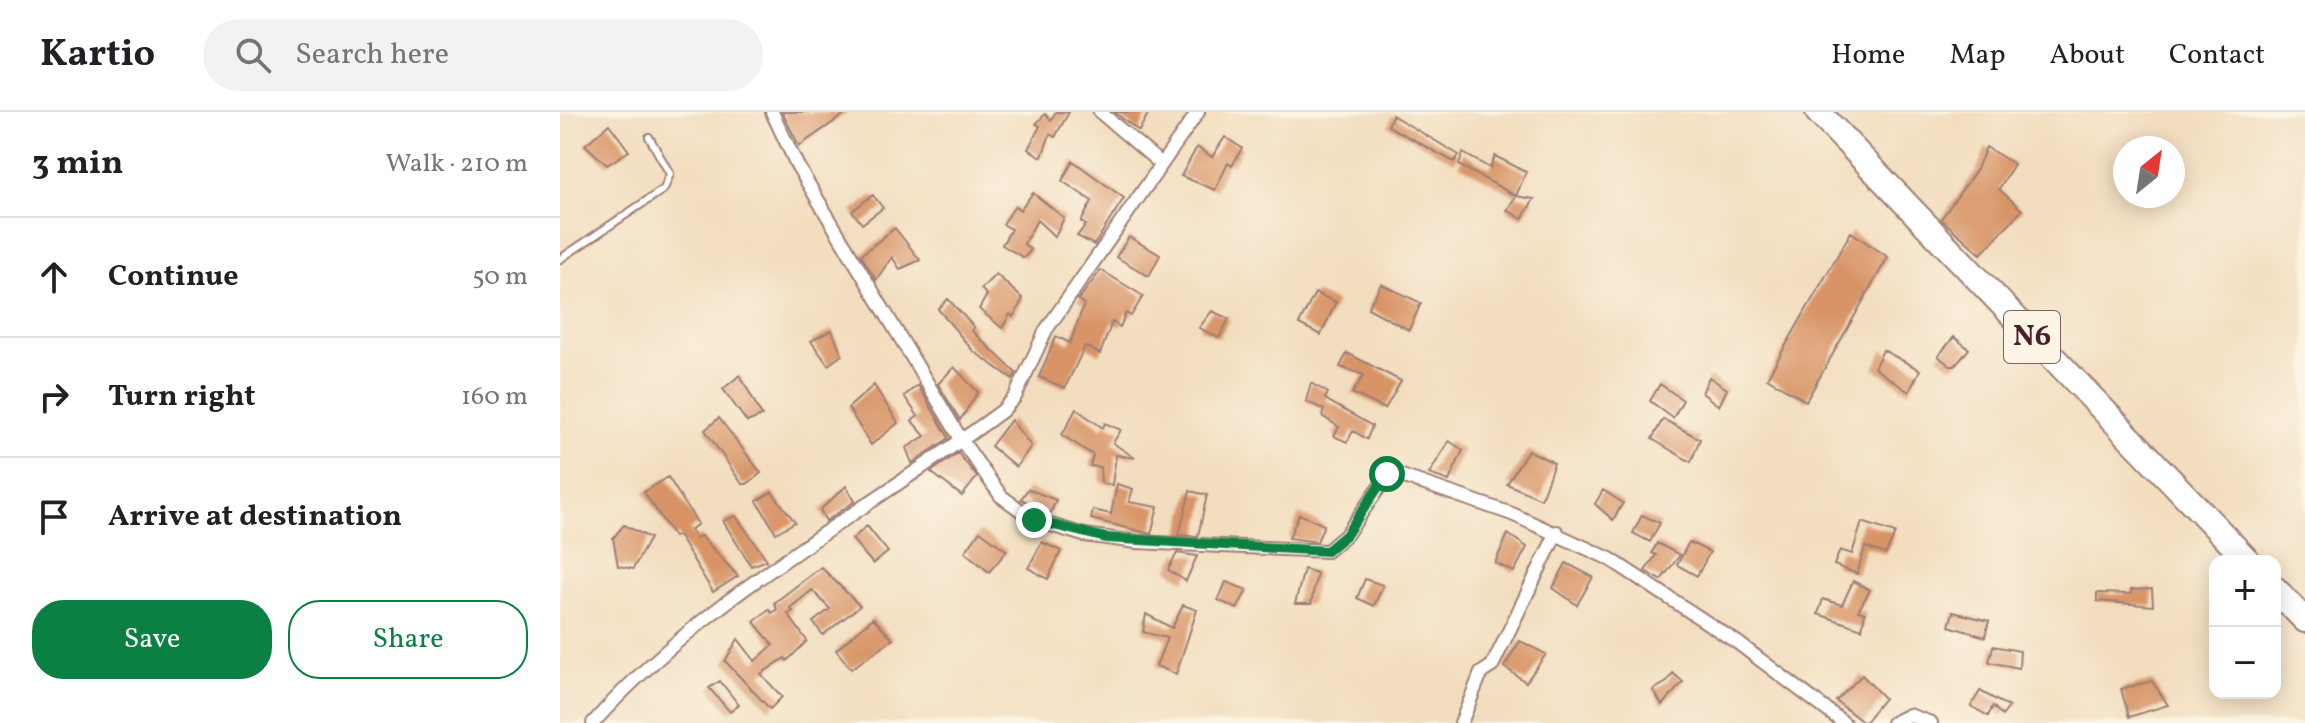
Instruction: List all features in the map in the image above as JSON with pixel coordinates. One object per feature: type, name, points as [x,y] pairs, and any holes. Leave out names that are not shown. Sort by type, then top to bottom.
[{"type":"highway","name":"N6","points":[[1818,112],[2242,555]]},
{"type":"highway","points":[[2281,595],[2305,620]]},
{"type":"street","points":[[772,112],[797,165],[962,441],[1001,496],[1034,520],[1106,538],[1327,551],[1346,535],[1390,472],[1557,532],[1610,559],[1738,643],[1844,723]]},
{"type":"street","points":[[1100,112],[1161,164]]},
{"type":"street","points":[[593,723],[619,694],[674,644],[796,554],[962,441],[1015,397],[1046,330],[1198,112]]},
{"type":"street","points":[[1461,723],[1481,673],[1492,666],[1557,532]]},
{"type":"street","points":[[1893,723],[1909,715],[1931,723]]},
{"type":"lane","points":[[560,259],[664,189],[670,174],[649,137]]},
{"type":"building","points":[[782,112],[848,112],[799,146]]},
{"type":"building","points":[[1056,112],[1069,112],[1055,137],[1050,134],[1042,157],[1028,149],[1040,126],[1036,124],[1045,114],[1051,120]]},
{"type":"building","points":[[1114,112],[1149,112],[1139,131]]},
{"type":"building","points":[[1392,115],[1459,155],[1454,162],[1388,126]]},
{"type":"building","points":[[609,124],[629,151],[607,165],[585,145]]},
{"type":"building","points":[[1225,137],[1242,148],[1232,166],[1228,163],[1215,190],[1181,176],[1197,147],[1212,157]]},
{"type":"building","points":[[1986,147],[2014,164],[1999,189],[2022,210],[1981,254],[1941,219],[1977,169]]},
{"type":"building","points":[[1463,153],[1490,168],[1495,156],[1526,172],[1516,196],[1459,165]]},
{"type":"building","points":[[1073,161],[1124,198],[1094,245],[1077,236],[1086,225],[1081,222],[1092,201],[1062,181]]},
{"type":"building","points":[[1033,193],[1064,218],[1055,237],[1037,220],[1024,244],[1031,250],[1024,258],[1002,245],[1011,229],[1003,224],[1015,206],[1020,210]]},
{"type":"building","points":[[873,195],[883,208],[862,224],[852,211]]},
{"type":"building","points":[[1516,196],[1534,199],[1522,219],[1507,210]]},
{"type":"building","points":[[895,228],[920,260],[900,269],[892,257],[876,280],[861,255]]},
{"type":"building","points":[[1851,232],[1888,257],[1806,401],[1767,378]]},
{"type":"building","points":[[1129,237],[1160,255],[1149,276],[1116,257]]},
{"type":"building","points":[[1101,270],[1143,296],[1131,316],[1126,313],[1120,327],[1112,322],[1100,354],[1085,346],[1065,388],[1039,377],[1056,336],[1070,343],[1084,304],[1078,300]]},
{"type":"building","points":[[996,274],[1023,299],[1013,317],[1010,314],[1002,328],[979,309],[987,295],[981,289]]},
{"type":"building","points":[[1381,284],[1421,303],[1409,330],[1368,308]]},
{"type":"building","points":[[1315,293],[1336,302],[1321,335],[1299,324]]},
{"type":"building","points":[[948,299],[974,327],[972,331],[1016,373],[1013,379],[973,351],[938,309]]},
{"type":"building","points":[[1212,311],[1229,319],[1219,338],[1199,328]]},
{"type":"building","points":[[832,330],[842,355],[828,365],[811,341]]},
{"type":"building","points":[[1954,337],[1969,349],[1955,366],[1950,366],[1938,356]]},
{"type":"building","points":[[1883,350],[1920,370],[1909,392],[1874,368]]},
{"type":"building","points":[[1347,353],[1401,381],[1385,409],[1352,393],[1364,375],[1340,367]]},
{"type":"building","points":[[954,367],[978,392],[960,420],[938,384]]},
{"type":"building","points":[[740,375],[762,416],[747,422],[723,389]]},
{"type":"building","points":[[1709,377],[1727,389],[1719,406],[1702,393]]},
{"type":"building","points":[[1311,383],[1328,393],[1325,399],[1372,426],[1367,439],[1353,431],[1347,442],[1334,436],[1339,427],[1322,416],[1324,410],[1306,401]]},
{"type":"building","points":[[1660,384],[1683,400],[1673,418],[1650,401]]},
{"type":"building","points":[[874,385],[898,423],[871,445],[848,408]]},
{"type":"building","points":[[918,385],[949,438],[912,463],[906,448],[925,436],[912,421],[918,416],[904,396]]},
{"type":"building","points":[[1076,409],[1103,428],[1105,423],[1121,430],[1113,443],[1135,458],[1116,455],[1112,485],[1101,483],[1100,467],[1090,466],[1093,455],[1062,435]]},
{"type":"building","points":[[719,418],[761,473],[747,484],[742,484],[705,430]]},
{"type":"building","points":[[1663,419],[1700,439],[1691,462],[1652,439]]},
{"type":"building","points":[[1011,420],[1031,446],[1016,467],[991,446]]},
{"type":"building","points":[[1449,441],[1463,450],[1449,481],[1429,474]]},
{"type":"building","points":[[1528,450],[1554,463],[1541,499],[1507,484]]},
{"type":"building","points":[[958,453],[977,477],[962,496],[931,472]]},
{"type":"building","points":[[668,477],[698,524],[690,530],[696,538],[701,536],[738,576],[713,592],[678,535],[674,537],[644,492]]},
{"type":"building","points":[[1117,484],[1133,489],[1129,502],[1158,507],[1151,534],[1091,519],[1093,510],[1111,514]]},
{"type":"building","points":[[846,486],[855,501],[826,521],[820,510]]},
{"type":"building","points":[[1028,489],[1056,500],[1050,514],[1021,499]]},
{"type":"building","points":[[1603,490],[1623,503],[1613,520],[1595,504]]},
{"type":"building","points":[[1190,491],[1207,495],[1198,536],[1179,535]]},
{"type":"building","points":[[772,492],[795,522],[776,533],[757,501]]},
{"type":"building","points":[[1299,514],[1324,525],[1317,542],[1289,538]]},
{"type":"building","points":[[1642,515],[1660,523],[1650,542],[1633,533]]},
{"type":"building","points":[[736,516],[767,560],[751,566],[723,521]]},
{"type":"building","points":[[1862,522],[1895,533],[1886,554],[1865,547],[1857,574],[1834,565],[1840,550],[1852,554]]},
{"type":"building","points":[[624,525],[650,538],[633,569],[618,566],[613,538]]},
{"type":"building","points":[[867,526],[888,552],[873,564],[852,539]]},
{"type":"building","points":[[980,531],[1007,551],[989,572],[965,552]]},
{"type":"building","points":[[1508,534],[1527,547],[1514,572],[1495,563]]},
{"type":"building","points":[[1042,542],[1061,551],[1048,579],[1028,568]]},
{"type":"building","points":[[1689,542],[1710,552],[1697,576],[1677,565]]},
{"type":"building","points":[[1657,543],[1680,555],[1661,580],[1645,571],[1656,555],[1652,553]]},
{"type":"building","points":[[1177,553],[1197,556],[1186,581],[1168,570]]},
{"type":"building","points":[[1566,563],[1593,577],[1577,605],[1553,588]]},
{"type":"building","points":[[821,567],[860,606],[823,635],[813,622],[830,609],[812,590],[790,608],[793,611],[788,614],[807,641],[787,661],[785,658],[761,674],[782,697],[770,709],[725,661],[738,639],[755,661],[773,645],[754,622],[769,609],[772,613],[777,609],[774,603]]},
{"type":"building","points":[[1304,569],[1317,573],[1311,604],[1295,604]]},
{"type":"building","points":[[1365,579],[1383,585],[1374,606],[1357,598]]},
{"type":"building","points":[[1853,581],[1870,590],[1858,611],[1865,613],[1862,629],[1818,614],[1823,599],[1842,605]]},
{"type":"building","points":[[1226,582],[1247,590],[1237,609],[1218,600]]},
{"type":"building","points":[[2152,589],[2153,606],[2097,601],[2097,593],[2131,594],[2131,590]]},
{"type":"building","points":[[1183,605],[1197,610],[1176,674],[1156,666],[1167,638],[1143,632],[1146,614],[1172,628]]},
{"type":"building","points":[[1953,612],[1989,621],[1985,637],[1949,626]]},
{"type":"building","points":[[873,618],[893,639],[851,669],[836,650]]},
{"type":"building","points":[[1520,641],[1546,654],[1526,682],[1504,667]]},
{"type":"building","points":[[1993,646],[2020,651],[2019,668],[1989,662]]},
{"type":"building","points":[[1673,673],[1683,682],[1662,705],[1653,690],[1667,682]]},
{"type":"building","points":[[1862,675],[1884,698],[1864,723],[1836,701]]},
{"type":"building","points":[[720,681],[739,705],[730,712],[709,688]]},
{"type":"building","points":[[2152,681],[2168,705],[2129,717],[2121,689]]},
{"type":"building","points":[[1980,691],[2009,707],[2002,716],[1993,706],[1988,716],[1971,706]]},
{"type":"route","points":[[1034,520],[1073,533],[1137,542],[1327,551],[1346,535],[1387,474]]}]
